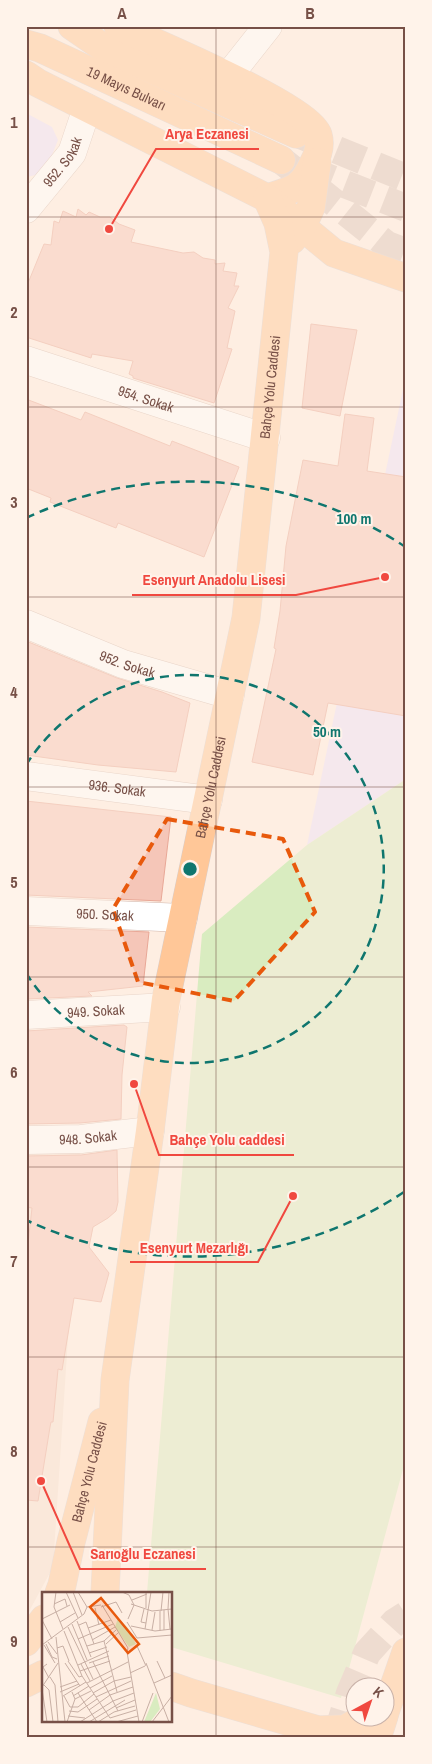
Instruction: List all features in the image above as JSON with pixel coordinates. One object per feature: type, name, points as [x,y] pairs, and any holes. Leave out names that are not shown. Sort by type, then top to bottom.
[{"type":"main road","name":"19 Mayıs Bulvarı","points":[[72,26],[104,48],[296,134]]},
{"type":"main road","points":[[118,26],[253,88],[297,112],[318,134],[318,155],[312,207],[302,227],[284,252]]},
{"type":"main road","name":"19 Mayıs Bulvarı","points":[[26,44],[40,48],[281,160]]},
{"type":"main road","points":[[26,75],[87,108],[267,198],[334,253],[406,278]]},
{"type":"main road","points":[[267,198],[295,190],[308,174],[318,155]]},
{"type":"main road","name":"Bahçe Yolu Caddesi","points":[[105,1592],[115,1380],[150,1131],[166,999],[246,618],[284,252],[278,223],[267,198]]},
{"type":"main road","name":"Bahçe Yolu Caddesi","points":[[59,1592],[96,1441],[115,1380]]},
{"type":"main road","points":[[394,1682],[406,1652]]},
{"type":"main road","points":[[26,1683],[42,1675]]},
{"type":"main road","points":[[172,1686],[318,1730],[345,1729],[350,1726]]},
{"type":"main road","points":[[172,1698],[298,1738]]},
{"type":"main road","points":[[377,1738],[381,1726]]},
{"type":"street","points":[[234,69],[268,26]]},
{"type":"street","name":"952. Sokak","points":[[26,210],[72,153],[87,108]]},
{"type":"street","name":"954. Sokak","points":[[26,360],[266,438]]},
{"type":"street","name":"952. Sokak","points":[[26,624],[123,664],[230,695]]},
{"type":"street","name":"936. Sokak","points":[[26,776],[208,800]]},
{"type":"street","name":"950. Sokak","points":[[26,911],[183,918]]},
{"type":"street","name":"949. Sokak","points":[[26,1014],[166,1007]]},
{"type":"street","name":"948. Sokak","points":[[26,1140],[81,1139],[150,1131]]},
{"type":"highlighted area","points":[[167,819],[283,839],[315,912],[234,1001],[138,982],[113,909]]},
{"type":"shaded area","points":[[26,113],[52,127],[58,140],[50,160],[36,175],[26,177]]},
{"type":"shaded area","points":[[406,375],[406,779],[307,845]]},
{"type":"shaded area","points":[[81,1139],[53,1567],[26,1617],[26,1140]]},
{"type":"green space","points":[[406,779],[406,1458],[347,1676],[344,1676],[341,1698],[172,1647],[172,1592],[147,1592],[202,934],[307,845]]},
{"type":"building","points":[[78,209],[86,215],[89,212],[100,217],[110,217],[119,224],[135,230],[131,242],[183,253],[194,252],[203,258],[215,260],[215,264],[225,263],[223,271],[237,273],[234,286],[239,286],[228,308],[235,311],[227,348],[232,349],[214,403],[133,378],[129,374],[133,361],[92,354],[91,358],[26,337],[26,288],[44,244],[51,245],[54,221],[59,223],[63,211],[76,217]]},
{"type":"building","points":[[311,324],[357,330],[340,416],[302,408]]},
{"type":"building","points":[[26,399],[81,420],[85,412],[170,446],[172,441],[239,467],[204,557],[118,523],[116,528],[50,502],[51,498],[26,488]]},
{"type":"building","points":[[345,414],[374,418],[367,471],[406,477],[406,716],[328,703],[313,775],[252,762],[276,649],[274,648],[280,611],[286,546],[303,460],[338,466]]},
{"type":"building","points":[[26,641],[117,678],[190,703],[176,772],[98,765],[26,755]]},
{"type":"building","points":[[26,801],[171,817],[161,901],[26,895]]},
{"type":"building","points":[[26,927],[149,932],[143,986],[88,992],[92,996],[26,999]]},
{"type":"building","points":[[124,1025],[127,1027],[122,1075],[121,1119],[80,1123],[26,1124],[26,1031]]},
{"type":"building","points":[[117,1150],[118,1202],[116,1211],[93,1227],[89,1247],[109,1273],[101,1302],[74,1298],[62,1370],[58,1369],[53,1422],[51,1422],[50,1427],[38,1501],[26,1500],[26,1262],[32,1208],[26,1207],[26,1156],[81,1155]]},
{"type":"tunnel","points":[[298,134],[406,178]]},
{"type":"tunnel","points":[[281,160],[387,245],[406,252]]},
{"type":"tunnel","points":[[306,169],[406,208]]},
{"type":"tunnel","points":[[336,1738],[350,1693],[367,1653],[395,1622],[406,1615]]},
{"type":"place","name":"Arya Eczanesi","points":[[109,229]]},
{"type":"place","name":"Esenyurt Anadolu Lisesi","points":[[385,577]]},
{"type":"place","name":"Bahçe Yolu caddesi","points":[[134,1084]]},
{"type":"place","name":"Esenyurt Mezarlığı","points":[[293,1196]]},
{"type":"place","name":"Sarıoğlu Eczanesi","points":[[41,1481]]}]
